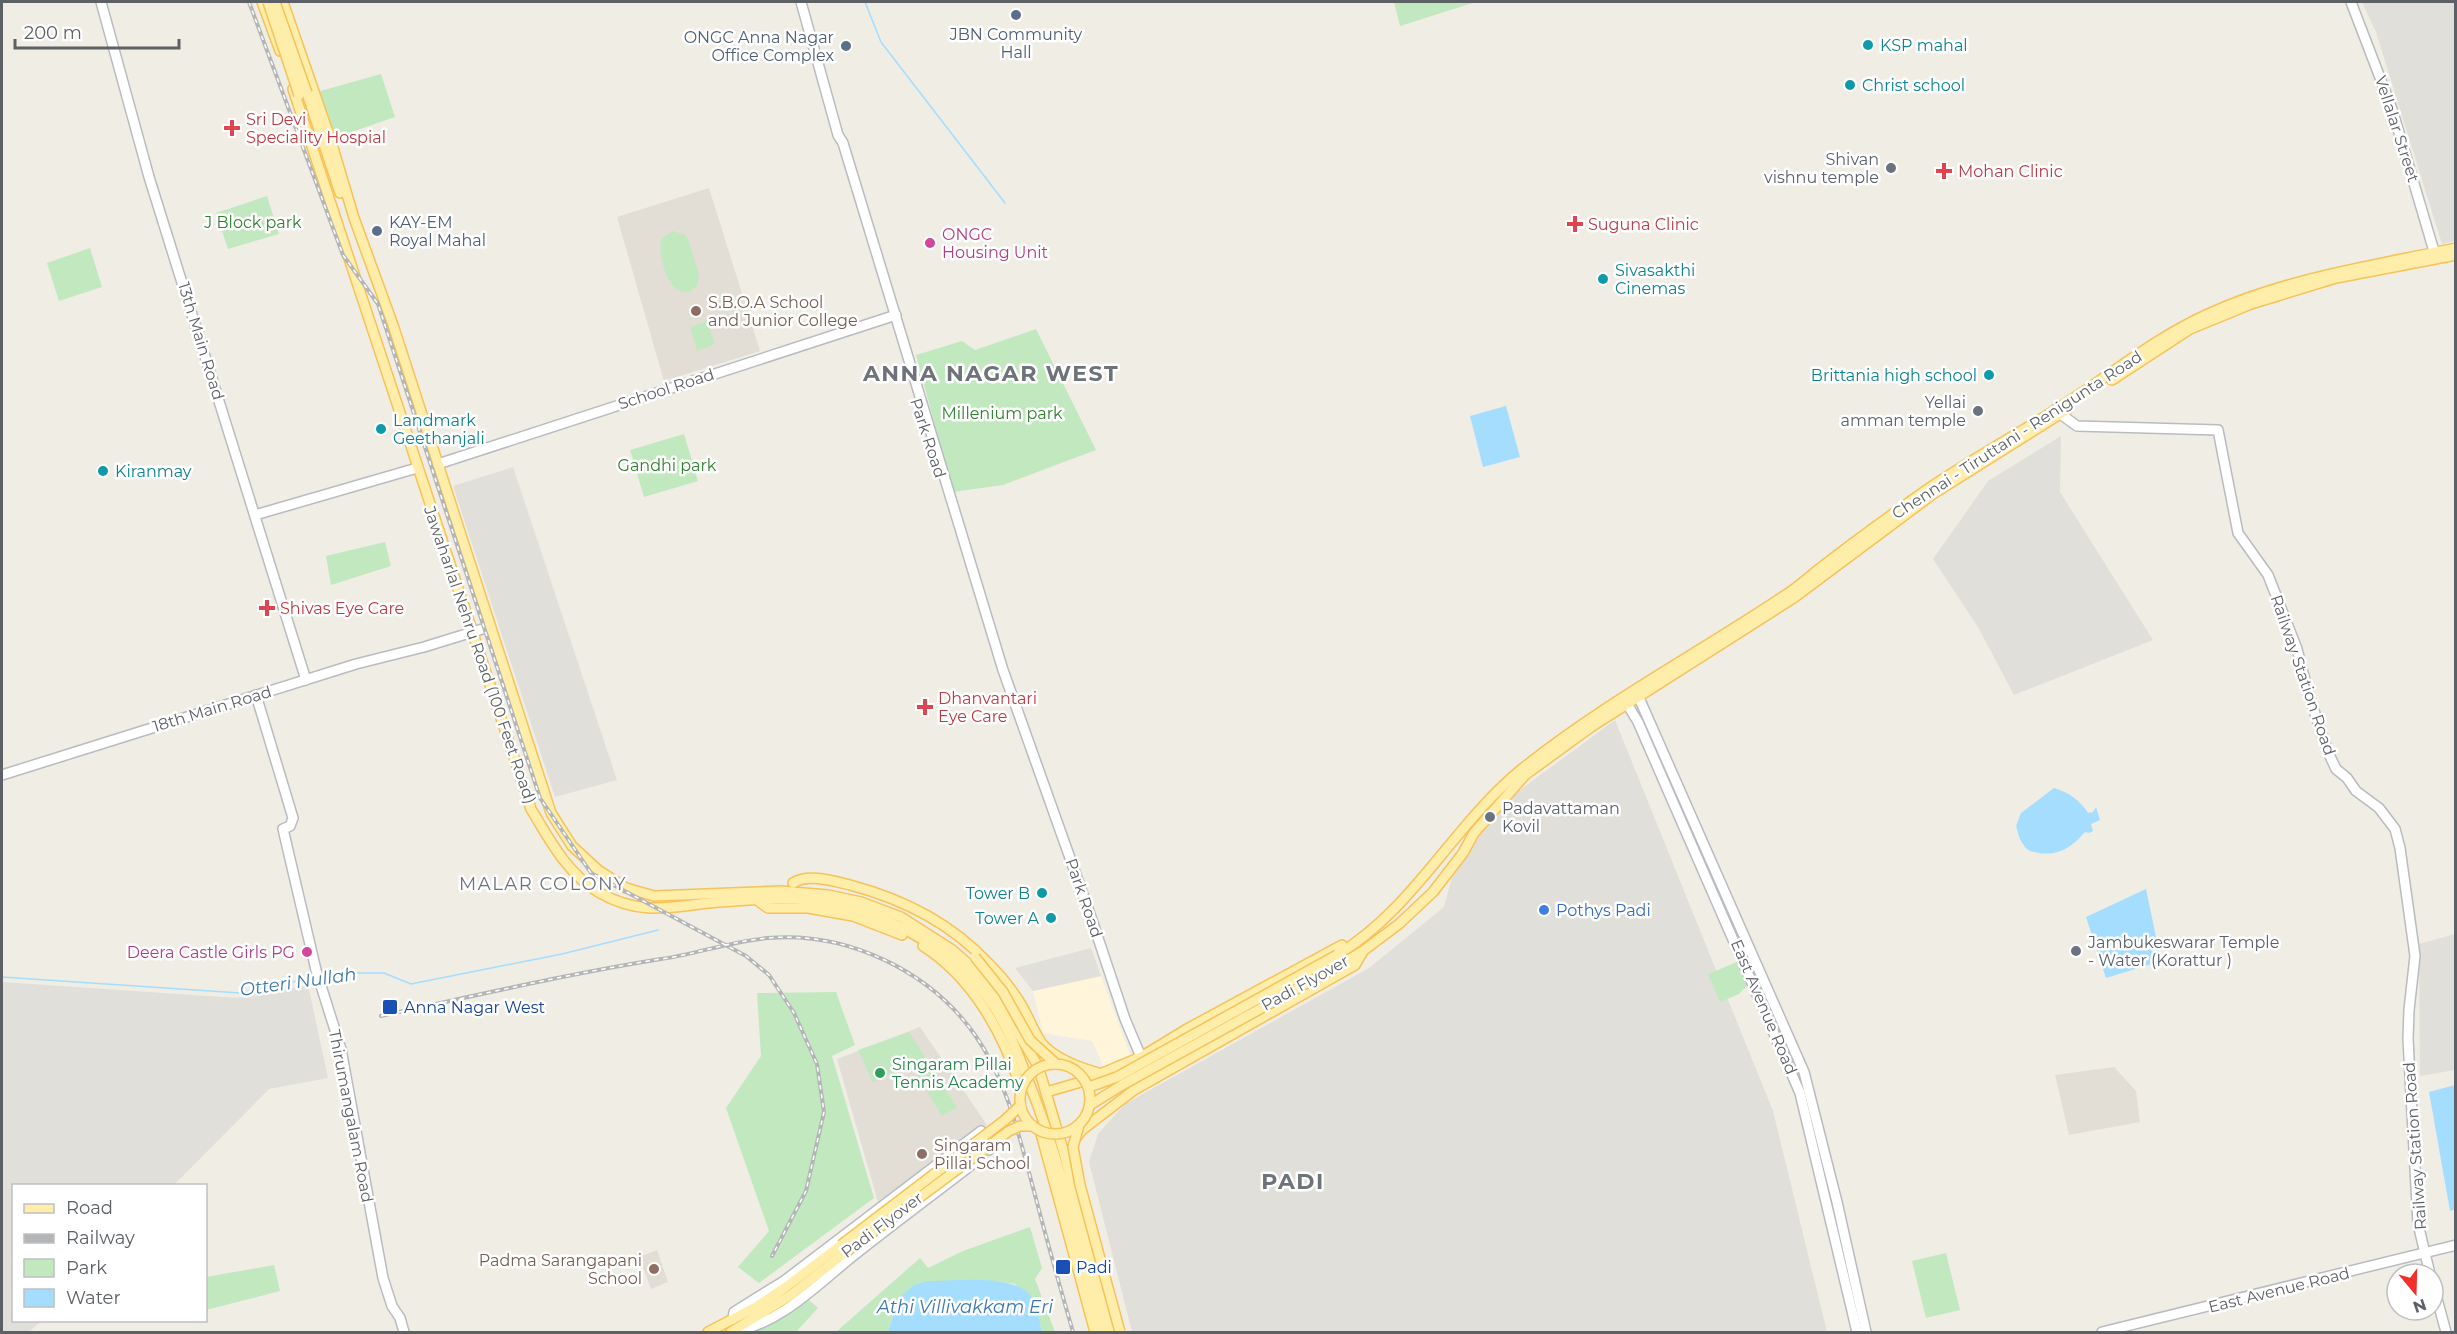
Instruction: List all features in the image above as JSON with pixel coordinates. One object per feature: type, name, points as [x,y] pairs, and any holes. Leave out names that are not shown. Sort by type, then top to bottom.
[{"type":"main road","name":"Jawaharlal Nehru Road (100 Feet Road)","points":[[262,2],[531,809],[554,847],[573,872],[599,892],[629,905],[670,909],[758,900],[812,900],[858,910],[886,920],[953,961],[991,1003],[1017,1052],[1059,1165],[1102,1332]]},
{"type":"main road","points":[[268,2],[347,212],[354,218]]},
{"type":"main road","points":[[275,2],[338,212],[338,225]]},
{"type":"main road","name":"Jawaharlal Nehru Road (100 Feet Road)","points":[[284,4],[331,141],[354,218],[393,325],[551,813],[572,846],[598,870],[626,888],[654,897],[780,891],[828,895],[861,902],[901,917],[951,949],[972,967],[992,989],[1038,1066],[1111,1332]]},
{"type":"main road","points":[[266,13],[284,4]]},
{"type":"main road","name":"Chennai - Tiruttani - Renigunta Road","points":[[1354,945],[1386,917],[1420,881],[1487,800],[1520,770],[1555,744],[1795,597],[1933,494],[2058,412],[2190,329],[2214,318],[2336,278],[2436,256],[2456,248]]},
{"type":"main road","name":"Chennai - Tiruttani - Renigunta Road","points":[[2436,256],[2456,255]]},
{"type":"main road","name":"Chennai - Tiruttani - Renigunta Road","points":[[1364,951],[1399,924],[1432,892],[1462,853],[1474,832],[1525,776],[1626,701]]},
{"type":"main road","points":[[780,891],[797,883],[799,879],[845,884],[880,893],[939,921],[989,963],[1020,1004],[1043,1045],[1053,1053],[1087,1070],[1102,1074]]},
{"type":"main road","points":[[797,883],[871,896],[901,907],[944,931],[988,970],[1016,1013],[1030,1040],[1056,1064]]},
{"type":"main road","points":[[758,900],[768,908],[787,907],[830,911],[853,916],[898,933],[925,948],[956,975],[981,1004],[1009,1054],[1021,1089],[1021,1105],[1025,1116],[1036,1128],[1095,1332]]},
{"type":"main road","points":[[1046,1092],[1123,1066],[1334,950],[1344,945],[1354,945]]},
{"type":"main road","name":"Padi Flyover","points":[[1120,1332],[1080,1185],[1073,1147],[1079,1125],[1090,1105],[1341,958],[1354,945]]},
{"type":"main road","points":[[1064,1154],[1082,1130],[1134,1090],[1354,965],[1364,951]]},
{"type":"main road","name":"Padi Flyover","points":[[1089,1087],[1117,1077],[1341,958],[1364,951]]},
{"type":"main road","points":[[1017,1031],[1032,1024]]},
{"type":"main road","points":[[1021,1089],[1026,1079],[1034,1071],[1045,1065],[1056,1064],[1076,1070],[1089,1087],[1090,1105]]},
{"type":"main road","points":[[1123,1066],[1134,1090]]},
{"type":"main road","name":"Padi Flyover","points":[[732,1332],[747,1317],[1021,1105]]},
{"type":"main road","name":"Padi Flyover","points":[[708,1332],[733,1319],[747,1317],[791,1295],[1009,1131],[1020,1126],[1056,1134],[1064,1133],[1079,1125]]},
{"type":"street","name":"13th Main Road","points":[[101,2],[149,177],[306,680]]},
{"type":"street","name":"Park Road","points":[[801,2],[838,135],[843,143],[893,316],[1003,670],[1125,1019],[1141,1057]]},
{"type":"street","name":"Vellalar Street","points":[[2351,2],[2392,106],[2436,256]]},
{"type":"street","name":"School Road","points":[[438,464],[893,316]]},
{"type":"street","name":"Railway Station Road","points":[[2058,412],[2078,426],[2218,430],[2238,533],[2268,575],[2297,649],[2309,696],[2332,761],[2336,769],[2347,778],[2356,791],[2379,808],[2395,829],[2415,956],[2408,1039],[2418,1224],[2426,1255]]},
{"type":"street","points":[[255,515],[417,468]]},
{"type":"street","name":"18th Main Road","points":[[2,775],[356,664],[424,647],[489,627]]},
{"type":"street","name":"East Avenue Road","points":[[1638,694],[1687,811],[1804,1072],[1866,1332]]},
{"type":"street","name":"Thirumangalam Road","points":[[256,695],[293,818],[290,826],[283,829],[316,970],[340,1049],[383,1278],[404,1332]]},
{"type":"street","name":"East Avenue Road","points":[[1626,701],[1638,722],[1735,940],[1800,1093],[1857,1332]]},
{"type":"street","points":[[732,1332],[749,1329],[766,1321],[808,1293],[992,1147],[981,1131],[784,1281],[734,1312],[733,1319]]},
{"type":"street","name":"East Avenue Road","points":[[2122,1332],[2426,1255],[2456,1245]]},
{"type":"street","name":"East Avenue Road","points":[[2102,1332],[2426,1255],[2456,1251]]},
{"type":"street","points":[[2426,1255],[2427,1262]]},
{"type":"shaded area","points":[[2362,2],[2455,2],[2455,241],[2442,244],[2376,32]]},
{"type":"shaded area","name":"S.B.O.A School and Junior College","points":[[709,188],[760,351],[664,381],[617,217]]},
{"type":"shaded area","points":[[2061,436],[2060,492],[2153,640],[2014,695],[1978,627],[1933,559],[1988,481]]},
{"type":"shaded area","points":[[513,467],[617,780],[555,797],[453,486]]},
{"type":"shaded area","points":[[1615,720],[1773,1111],[1827,1332],[1132,1332],[1089,1162],[1098,1134],[1125,1104],[1369,968],[1444,907],[1452,877],[1501,804]]},
{"type":"shaded area","points":[[2455,934],[2455,1070],[2420,1076],[2419,944]]},
{"type":"shaded area","points":[[1091,948],[1101,976],[1033,991],[1015,968]]},
{"type":"shaded area","points":[[1101,976],[1130,1055],[1104,1068],[1092,1041],[1043,1033],[1033,991]]},
{"type":"shaded area","points":[[2,982],[237,998],[308,985],[328,1078],[269,1089],[175,1184],[12,1184],[12,1322],[40,1322],[29,1332],[2,1332]]},
{"type":"shaded area","points":[[920,1027],[987,1125],[878,1202],[837,1059]]},
{"type":"shaded area","points":[[2114,1067],[2136,1091],[2140,1122],[2069,1135],[2055,1075]]},
{"type":"shaded area","name":"Padma Sarangapani School","points":[[657,1250],[668,1282],[651,1289],[639,1257]]},
{"type":"green space","points":[[1394,2],[1476,2],[1400,26]]},
{"type":"green space","points":[[381,74],[395,117],[334,138],[317,92]]},
{"type":"green space","name":"J Block park","points":[[267,196],[279,234],[228,249],[216,213]]},
{"type":"green space","points":[[673,231],[685,235],[688,239],[699,275],[697,286],[688,292],[680,291],[673,286],[663,266],[660,245],[662,238]]},
{"type":"green space","points":[[90,248],[102,287],[59,301],[47,263]]},
{"type":"green space","points":[[707,321],[715,344],[697,351],[690,327]]},
{"type":"green space","name":"Millenium park","points":[[1036,329],[1096,450],[1003,485],[953,492],[916,355],[962,341],[975,350]]},
{"type":"green space","name":"Gandhi park","points":[[684,434],[698,481],[644,497],[630,450]]},
{"type":"green space","points":[[385,542],[391,566],[331,585],[326,556]]},
{"type":"green space","points":[[1737,962],[1747,985],[1739,994],[1720,1002],[1708,974]]},
{"type":"green space","points":[[836,992],[855,1045],[832,1056],[874,1198],[759,1283],[738,1267],[769,1231],[726,1108],[761,1056],[757,993]]},
{"type":"green space","name":"Singaram Pillai Tennis Academy","points":[[909,1032],[957,1107],[942,1116],[910,1064],[873,1083],[858,1050]]},
{"type":"green space","points":[[1030,1227],[1042,1268],[1035,1279],[1055,1332],[1042,1332],[1035,1306],[1015,1284],[998,1281],[927,1281],[898,1299],[888,1332],[836,1332],[920,1258],[928,1268],[963,1251]]},
{"type":"green space","points":[[1946,1253],[1960,1310],[1926,1318],[1912,1261]]},
{"type":"green space","points":[[274,1265],[280,1291],[207,1310],[207,1277]]},
{"type":"green space","points":[[808,1299],[818,1308],[796,1332],[750,1332]]},
{"type":"water","points":[[1506,406],[1520,457],[1483,467],[1470,416]]},
{"type":"water","points":[[2054,788],[2074,798],[2088,813],[2093,812],[2096,807],[2100,820],[2091,824],[2093,831],[2085,832],[2075,842],[2059,852],[2046,854],[2032,852],[2022,842],[2016,826],[2021,813]]},
{"type":"water","points":[[2146,889],[2161,961],[2106,978],[2086,917]]},
{"type":"water","points":[[2455,1085],[2456,1209],[2450,1211],[2429,1092]]},
{"type":"water","name":"Athi Villivakkam Eri","points":[[927,1281],[997,1281],[1023,1289],[1031,1296],[1037,1309],[1042,1332],[888,1332],[898,1299],[914,1285]]},
{"type":"waterway","points":[[865,2],[881,42],[1005,203]]},
{"type":"waterway","name":"Otteri Nullah","points":[[323,976],[337,973],[384,973],[411,984],[562,954],[658,930]]},
{"type":"waterway","name":"Otteri Nullah","points":[[2,977],[240,993],[315,977]]},
{"type":"railway","points":[[249,2],[343,255],[378,304],[540,798],[591,873],[746,956],[769,975],[794,1013],[817,1064],[824,1112],[806,1191],[772,1256]]},
{"type":"railway","points":[[381,1016],[556,978],[768,938],[827,941],[884,960],[911,974],[956,1012],[975,1035],[996,1072],[1012,1112],[1073,1332]]},
{"type":"place","name":"JBN Community Hall","points":[[1016,15]]},
{"type":"place","name":"KSP mahal","points":[[1868,45]]},
{"type":"place","name":"ONGC Anna Nagar Office Complex","points":[[846,46]]},
{"type":"place","name":"Christ school","points":[[1850,85]]},
{"type":"place","name":"Sri Devi Speciality Hospial","points":[[232,128]]},
{"type":"place","name":"Shivan vishnu temple","points":[[1891,168]]},
{"type":"place","name":"Mohan Clinic","points":[[1944,171]]},
{"type":"place","name":"Suguna Clinic","points":[[1575,224]]},
{"type":"place","name":"KAY-EM Royal Mahal","points":[[377,231]]},
{"type":"place","name":"ONGC Housing Unit","points":[[930,243]]},
{"type":"place","name":"Sivasakthi Cinemas","points":[[1603,279]]},
{"type":"place","name":"S.B.O.A School and Junior College","points":[[696,311]]},
{"type":"place","name":"Brittania high school","points":[[1989,375]]},
{"type":"place","name":"Yellai amman temple","points":[[1978,411]]},
{"type":"place","name":"Landmark Geethanjali","points":[[381,429]]},
{"type":"place","name":"Kiranmay","points":[[103,471]]},
{"type":"place","name":"Shivas Eye Care","points":[[267,608]]},
{"type":"place","name":"Dhanvantari Eye Care","points":[[925,707]]},
{"type":"place","name":"Padavattaman Kovil","points":[[1490,817]]},
{"type":"place","name":"Tower B","points":[[1042,893]]},
{"type":"place","name":"Pothys Padi","points":[[1544,910]]},
{"type":"place","name":"Tower A","points":[[1051,918]]},
{"type":"place","name":"Jambukeswarar Temple - Water (Korattur )","points":[[2076,951]]},
{"type":"place","name":"Deera Castle Girls PG","points":[[307,952]]},
{"type":"place","name":"Anna Nagar West","points":[[390,1007]]},
{"type":"place","name":"Singaram Pillai Tennis Academy","points":[[880,1073]]},
{"type":"place","name":"Singaram Pillai School","points":[[922,1154]]},
{"type":"place","name":"Padi","points":[[1063,1267]]},
{"type":"place","name":"Padma Sarangapani School","points":[[654,1269]]},
{"type":"district","name":"ANNA NAGAR WEST","points":[[991,373]]},
{"type":"district","name":"MALAR COLONY","points":[[543,884]]},
{"type":"district","name":"PADI","points":[[1293,1181]]}]
